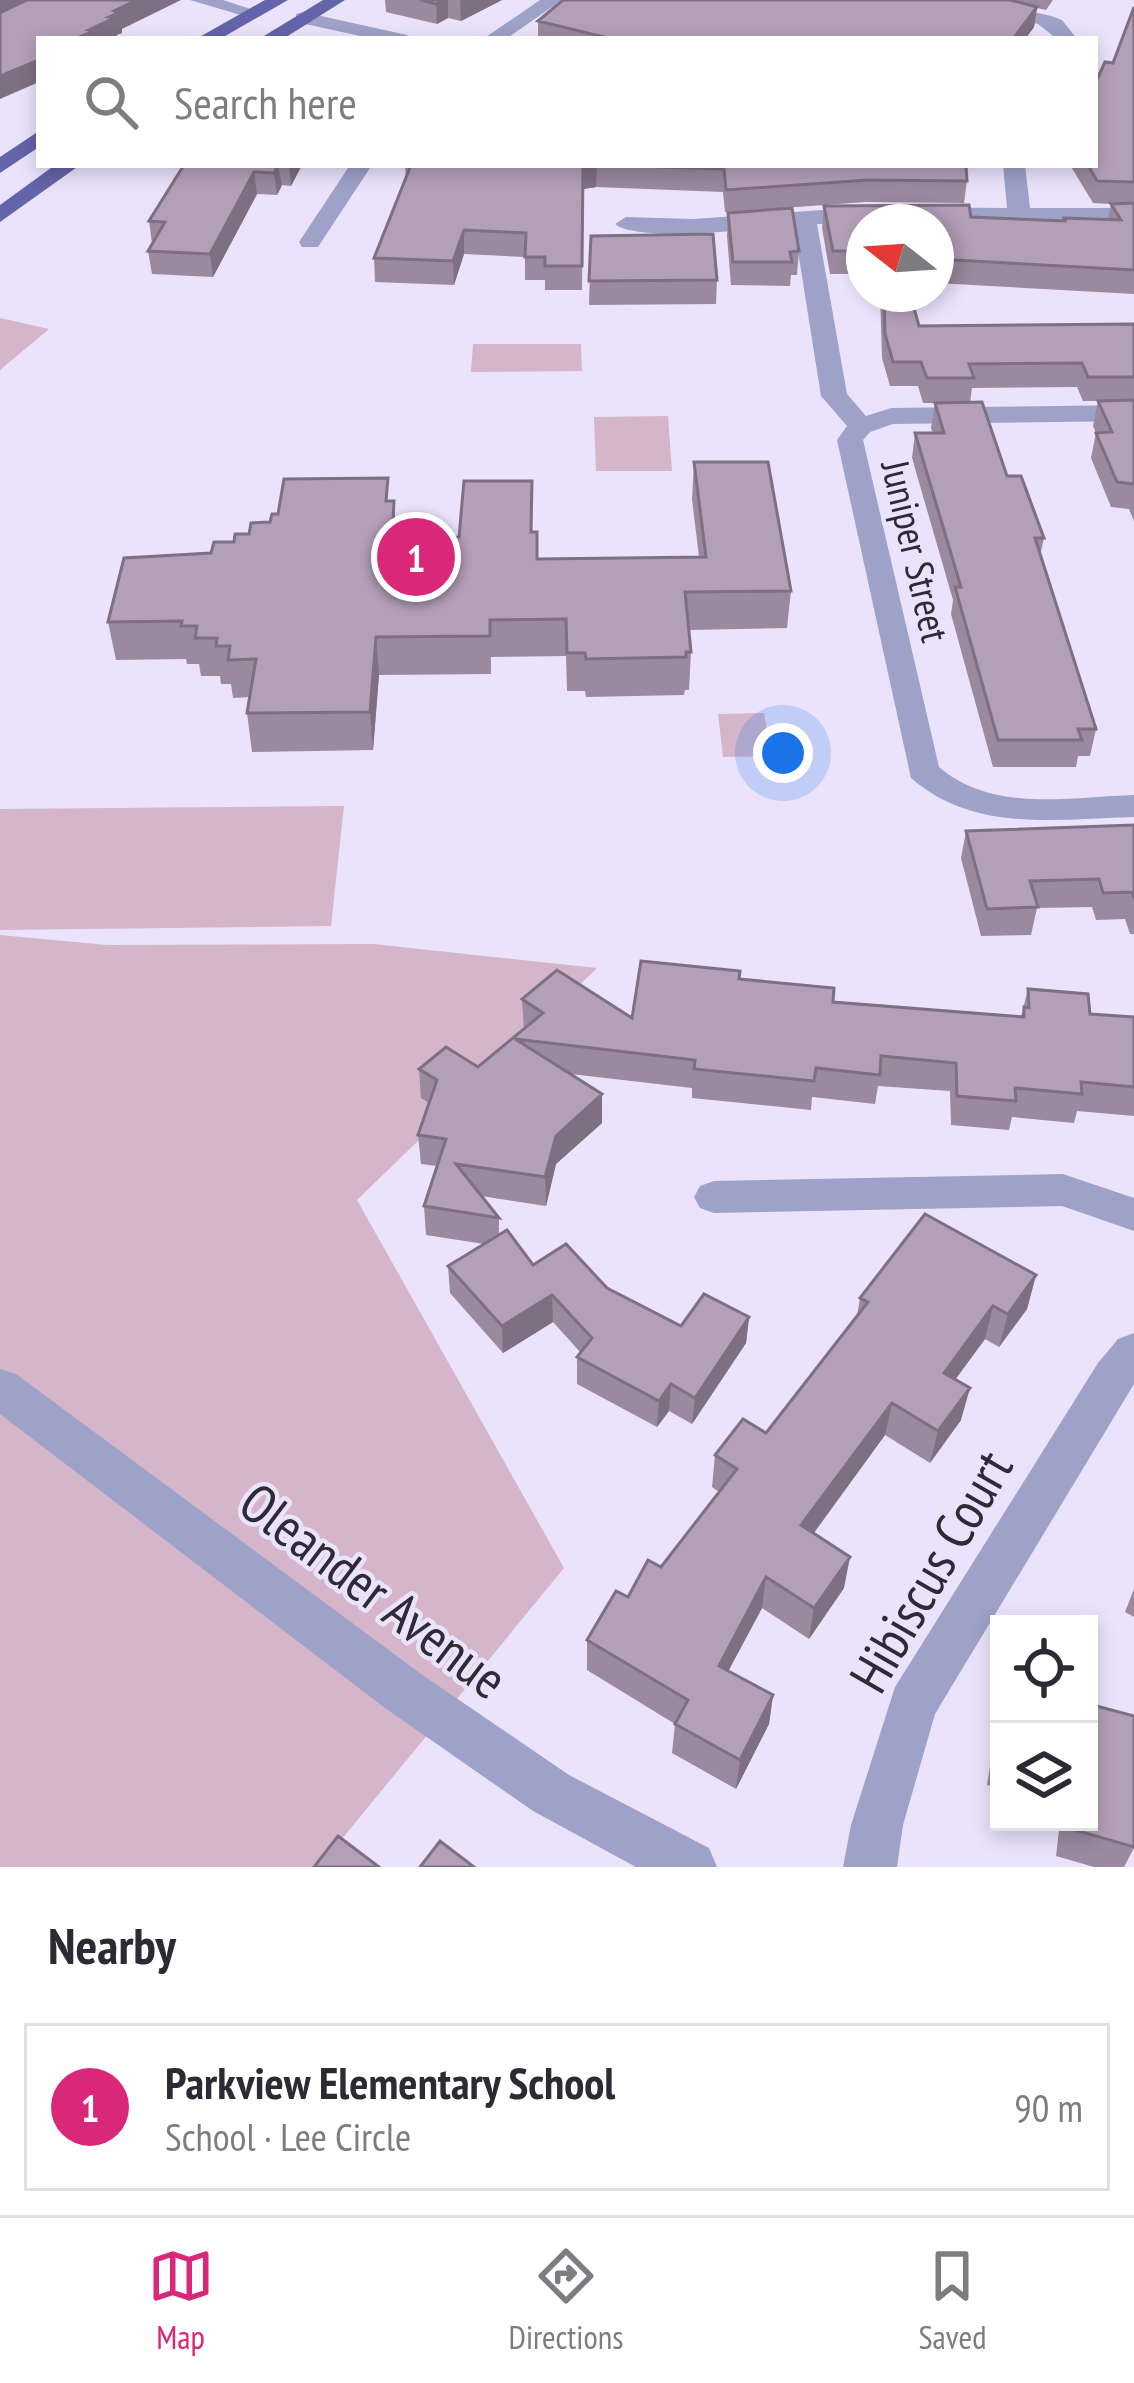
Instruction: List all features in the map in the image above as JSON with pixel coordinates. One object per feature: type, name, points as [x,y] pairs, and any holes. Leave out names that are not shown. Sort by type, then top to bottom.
[{"type":"main road","points":[[212,36],[279,0]]},
{"type":"main road","points":[[272,36],[306,9],[336,0]]},
{"type":"main road","points":[[247,36],[257,24],[254,13]]},
{"type":"main road","points":[[0,167],[36,138]]},
{"type":"main road","points":[[0,215],[65,168]]},
{"type":"street","points":[[199,0],[254,13]]},
{"type":"street","points":[[498,36],[553,0]]},
{"type":"street","points":[[956,0],[1044,20],[1065,36]]},
{"type":"street","points":[[306,9],[391,36]]},
{"type":"street","points":[[310,242],[359,168]]},
{"type":"street","points":[[1014,168],[1019,214]]},
{"type":"street","points":[[626,224],[805,221],[866,214],[1134,215]]},
{"type":"street","name":"Juniper Street","points":[[805,221],[834,396],[861,426],[850,440],[850,455],[923,771],[941,791],[980,807],[1134,806]]},
{"type":"street","points":[[861,426],[891,416],[1134,413]]},
{"type":"street","points":[[713,1197],[1064,1190],[1130,1209],[1134,1215]]},
{"type":"street","name":"Hibiscus Court","points":[[870,1867],[877,1825],[913,1704],[1114,1376],[1134,1352]]},
{"type":"street","name":"Oleander Avenue","points":[[0,1388],[495,1755],[550,1793],[690,1867]]},
{"type":"shaded area","points":[[0,318],[49,329],[0,370]]},
{"type":"shaded area","points":[[473,344],[581,344],[582,371],[471,372]]},
{"type":"shaded area","points":[[668,416],[672,471],[596,471],[594,417]]},
{"type":"shaded area","points":[[764,713],[771,756],[723,757],[718,714]]},
{"type":"shaded area","points":[[344,806],[331,926],[0,930],[0,809]]},
{"type":"shaded area","points":[[0,935],[107,945],[373,944],[597,968],[357,1200],[564,1568],[319,1867],[0,1867]]},
{"type":"building","points":[[27,0],[137,0],[82,36],[36,36],[36,61],[0,76],[0,13]]},
{"type":"building","points":[[563,0],[1010,0],[1037,7],[1015,36],[600,36],[538,21]]},
{"type":"building","points":[[1134,7],[1134,182],[1097,181],[1090,168],[1098,168],[1098,77],[1105,62],[1113,63]]},
{"type":"building","points":[[182,168],[276,168],[274,173],[254,172],[210,254],[148,251],[165,222],[149,221]]},
{"type":"building","points":[[410,168],[583,168],[582,266],[545,266],[545,257],[525,257],[526,233],[464,230],[453,261],[374,258]]},
{"type":"building","points":[[694,168],[966,168],[967,181],[868,180],[726,190],[724,169]]},
{"type":"building","points":[[1134,203],[1134,270],[954,260],[954,205],[969,205],[971,217],[1121,220],[1111,204]]},
{"type":"building","points":[[824,206],[846,206],[846,251],[833,251]]},
{"type":"building","points":[[792,208],[799,251],[790,252],[792,262],[733,262],[728,213]]},
{"type":"building","points":[[713,234],[717,280],[589,281],[591,236]]},
{"type":"building","points":[[884,312],[915,312],[919,326],[1134,324],[1134,377],[1088,377],[1082,363],[969,364],[974,378],[927,378],[921,362],[893,362]]},
{"type":"building","points":[[1134,400],[1134,484],[1117,482],[1096,433],[1112,432],[1098,401]]},
{"type":"building","points":[[982,402],[1007,476],[1021,476],[1044,538],[1035,538],[1096,729],[1078,729],[1082,740],[998,740],[955,587],[961,587],[915,433],[944,433],[935,403]]},
{"type":"building","points":[[694,462],[768,462],[791,591],[685,592],[691,652],[686,657],[586,659],[585,653],[567,653],[566,619],[490,620],[490,636],[376,637],[370,712],[247,713],[256,659],[228,660],[230,646],[216,646],[217,638],[195,638],[197,626],[181,626],[182,621],[108,622],[124,558],[211,553],[214,542],[234,542],[235,534],[249,534],[251,523],[270,522],[272,514],[278,514],[284,479],[388,478],[386,501],[394,501],[392,538],[459,537],[464,481],[532,481],[531,532],[537,532],[537,559],[706,557]]},
{"type":"building","points":[[1134,825],[1134,898],[1132,892],[1103,893],[1099,879],[1030,881],[1038,907],[987,909],[966,831]]},
{"type":"building","points":[[641,961],[740,971],[739,979],[834,988],[833,1002],[1024,1017],[1024,1007],[1029,1008],[1028,989],[1088,994],[1090,1014],[1134,1017],[1134,1087],[1081,1082],[1082,1094],[1015,1088],[1016,1101],[957,1096],[956,1063],[881,1056],[880,1075],[816,1068],[814,1081],[694,1069],[695,1060],[515,1039],[602,1094],[556,1136],[545,1177],[456,1164],[499,1218],[424,1206],[446,1139],[418,1135],[437,1080],[419,1069],[446,1047],[478,1067],[543,1013],[522,999],[557,970],[632,1018]]},
{"type":"building","points":[[925,1214],[1036,1275],[1008,1314],[993,1306],[944,1373],[970,1388],[938,1431],[892,1403],[801,1525],[850,1557],[814,1608],[766,1577],[719,1666],[773,1695],[740,1760],[675,1724],[688,1700],[587,1640],[616,1591],[628,1597],[648,1560],[661,1567],[737,1469],[715,1455],[743,1419],[766,1433],[868,1302],[860,1298]]},
{"type":"building","points":[[507,1230],[533,1265],[566,1244],[607,1288],[681,1326],[704,1294],[749,1317],[695,1398],[671,1384],[659,1401],[577,1357],[592,1338],[552,1295],[502,1326],[448,1266]]},
{"type":"building","points":[[1098,1706],[1134,1716],[1134,1847],[1078,1831],[1098,1831]]},
{"type":"building","points":[[338,1836],[379,1867],[314,1867]]},
{"type":"building","points":[[440,1841],[474,1867],[420,1867]]},
{"type":"place","name":"Parkview Elementary School","points":[[416,557]]}]
